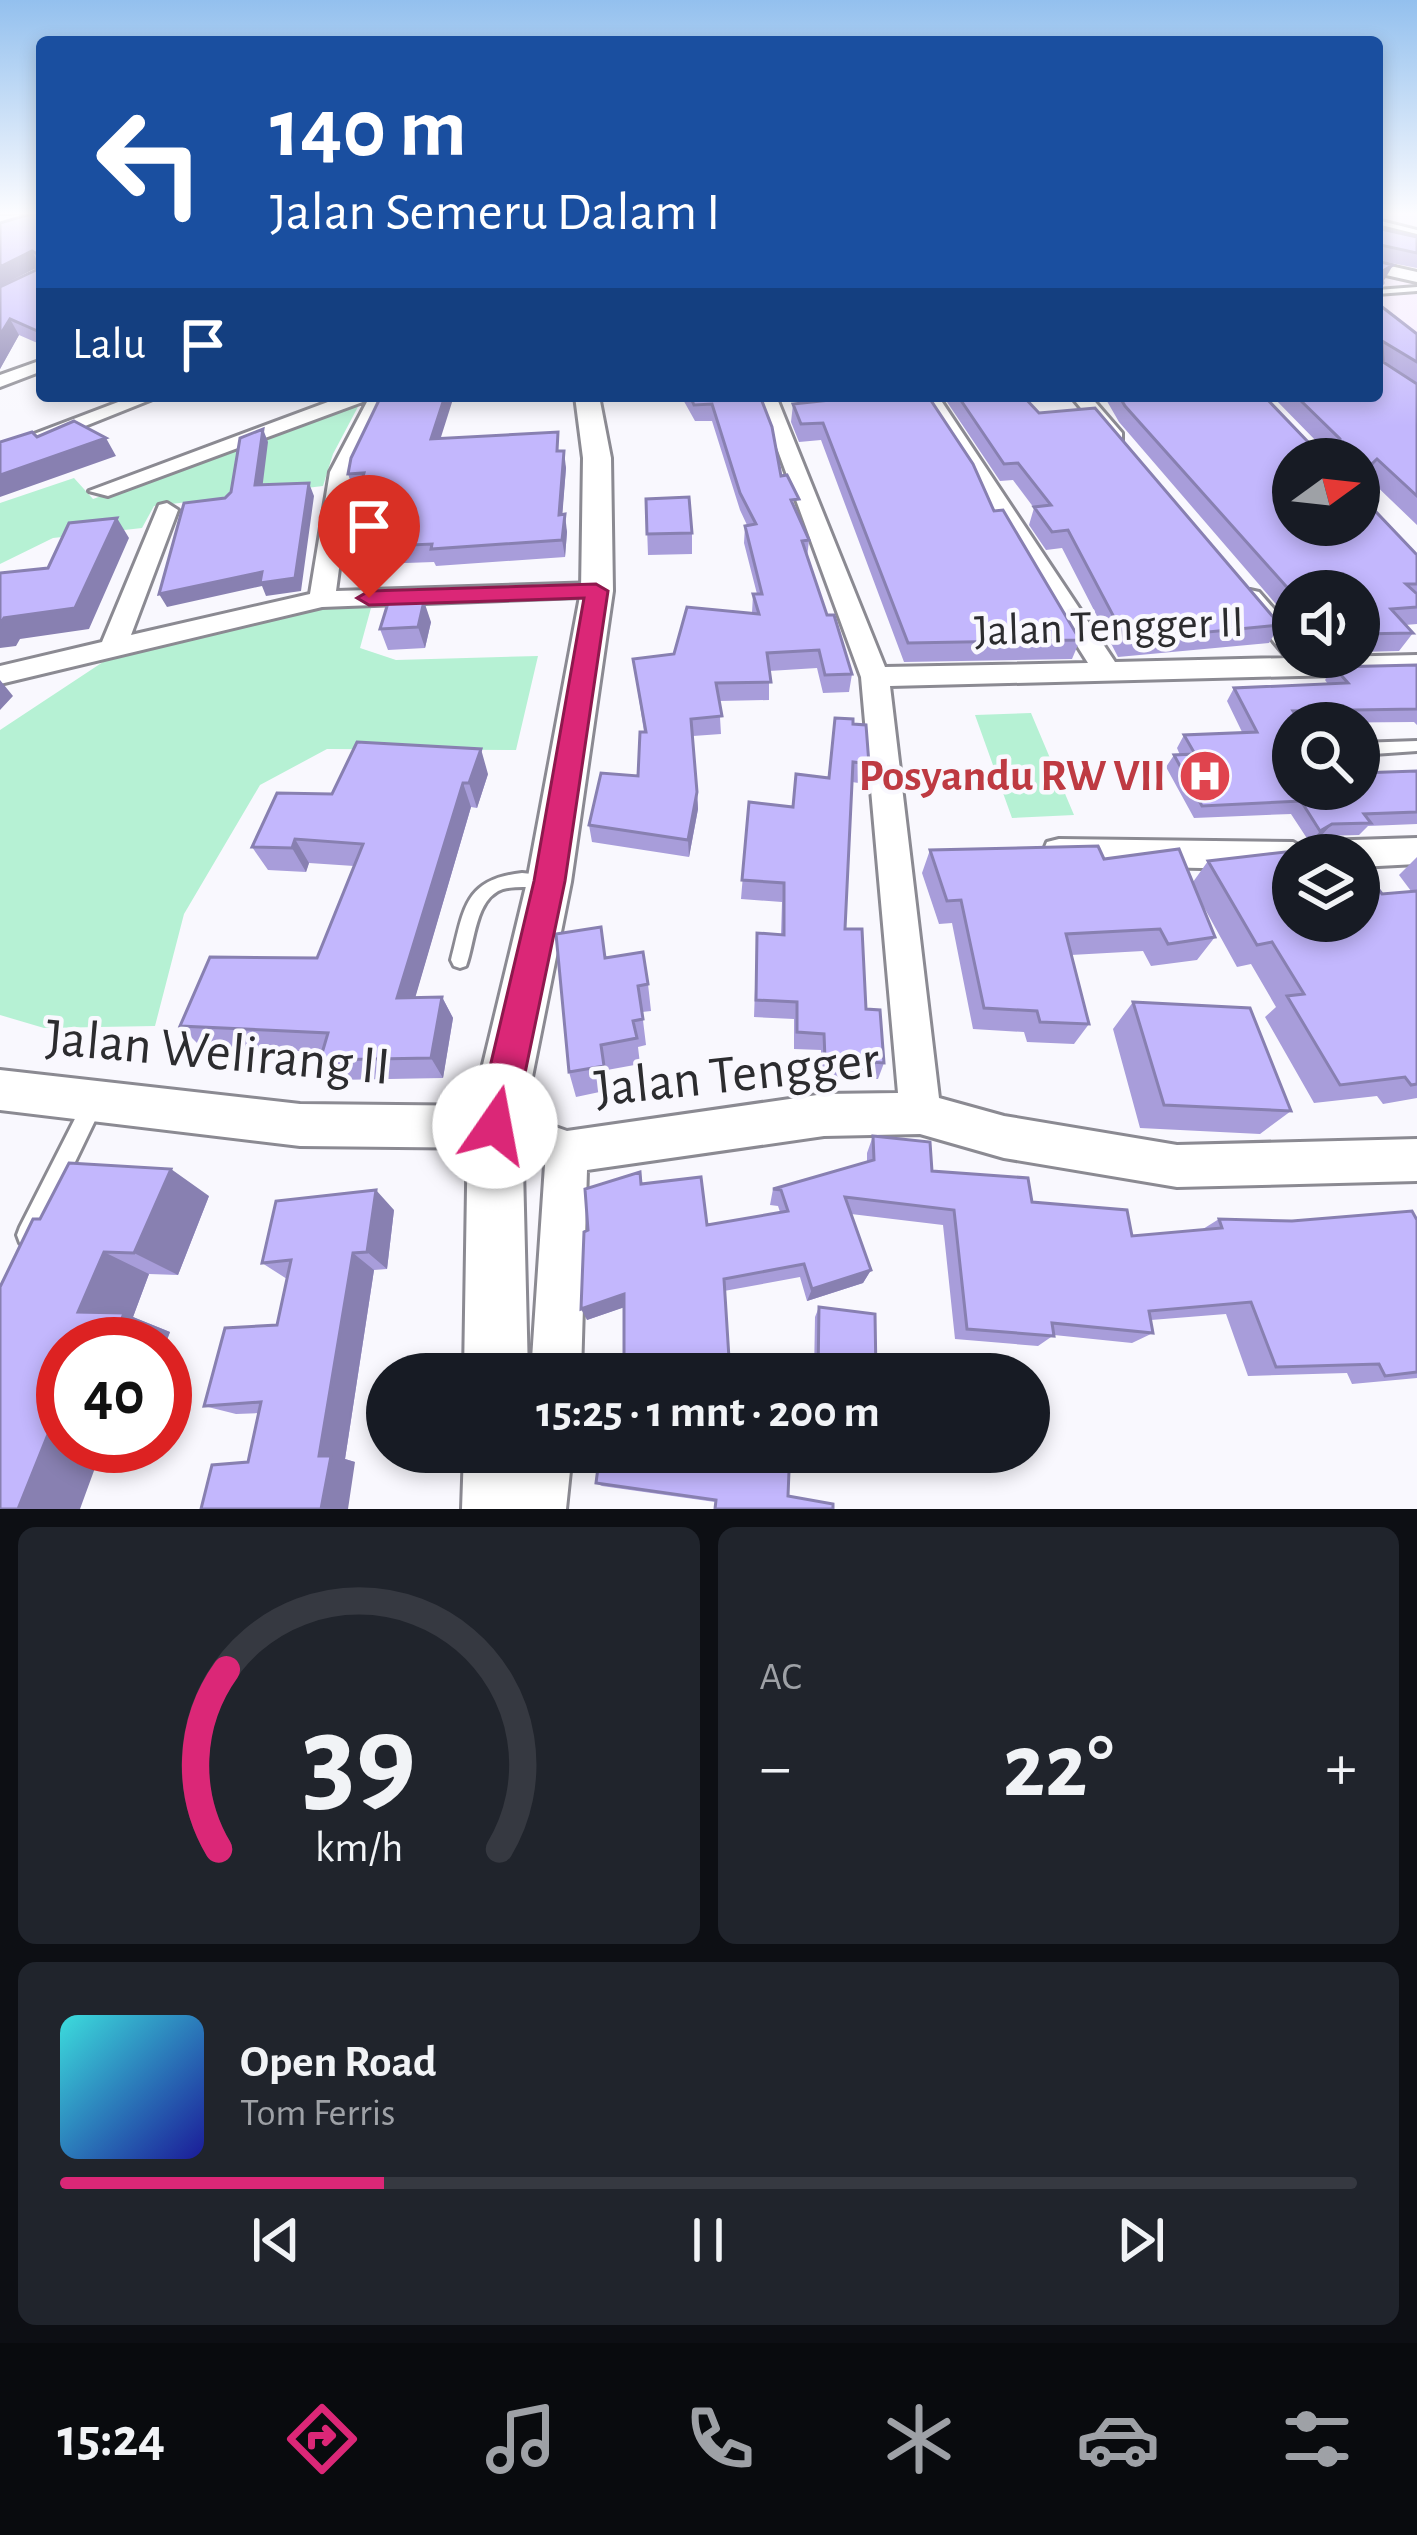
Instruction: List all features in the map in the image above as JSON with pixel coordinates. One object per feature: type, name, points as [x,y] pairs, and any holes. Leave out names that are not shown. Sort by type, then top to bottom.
[{"type":"street","points":[[0,381],[36,367]]},
{"type":"street","points":[[0,454],[135,402]]},
{"type":"street","points":[[100,491],[345,402]]},
{"type":"street","points":[[322,599],[341,472],[377,402]]},
{"type":"street","points":[[496,1353],[495,1126],[549,881],[596,591],[597,458],[588,402]]},
{"type":"street","points":[[923,402],[1106,669]]},
{"type":"street","points":[[1085,402],[1126,452]]},
{"type":"street","points":[[780,407],[875,677],[905,849],[920,1113]]},
{"type":"street","points":[[112,650],[167,510]]},
{"type":"street","points":[[1228,572],[1272,623]]},
{"type":"street","points":[[0,675],[322,599],[596,591]]},
{"type":"street","name":"Jalan Tengger II","points":[[875,677],[1272,658]]},
{"type":"street","name":"Jalan Tengger II","points":[[1380,661],[1417,664]]},
{"type":"street","points":[[1380,853],[1417,851]]},
{"type":"street","points":[[1030,853],[1272,856]]},
{"type":"street","name":"Jalan Welirang II","points":[[0,1090],[299,1125],[495,1126],[567,1152]]},
{"type":"street","name":"Jalan Tengger","points":[[567,1152],[824,1115],[920,1113],[1004,1137],[1177,1166],[1417,1160]]},
{"type":"street","points":[[557,1353],[567,1152]]},
{"type":"street","points":[[497,1473],[497,1509]]},
{"type":"street","points":[[539,1509],[543,1473]]},
{"type":"lane","points":[[1383,292],[1417,289]]},
{"type":"lane","points":[[1380,747],[1417,746]]},
{"type":"lane","points":[[460,960],[479,893],[488,885],[516,879],[549,881]]},
{"type":"lane","points":[[21,1249],[93,1103]]},
{"type":"shaded area","points":[[1383,284],[1417,284],[1417,334],[1383,312]]},
{"type":"green space","points":[[360,403],[333,454],[323,486],[154,506],[142,528],[53,538],[0,564],[0,503],[74,478],[93,499]]},
{"type":"green space","points":[[374,597],[360,648],[396,660],[538,656],[516,750],[327,749],[260,785],[184,914],[155,1026],[44,1028],[0,1015],[0,730],[106,660],[227,623]]},
{"type":"green space","points":[[1031,713],[1074,815],[1012,818],[975,715]]},
{"type":"building","points":[[36,284],[36,330],[10,319],[0,335],[0,287]]},
{"type":"building","points":[[1383,308],[1417,334],[1417,362],[1383,342]]},
{"type":"building","points":[[1383,362],[1417,384],[1417,496],[1380,462],[1380,438],[1339,438],[1302,402],[1383,402]]},
{"type":"building","points":[[378,402],[443,402],[431,439],[558,432],[557,451],[564,451],[562,540],[431,549],[432,544],[342,548],[364,473],[348,474]]},
{"type":"building","points":[[693,402],[762,402],[781,476],[787,475],[799,499],[791,500],[809,540],[802,541],[827,615],[834,615],[852,674],[825,675],[819,650],[767,653],[771,682],[716,683],[722,716],[691,719],[697,792],[688,840],[589,825],[601,773],[638,776],[640,732],[646,732],[633,659],[674,654],[687,607],[759,614],[753,594],[762,594],[745,526],[756,524],[740,493],[712,404]]},
{"type":"building","points":[[932,402],[973,464],[994,511],[1003,510],[1080,640],[908,643],[823,423],[801,424],[793,404]]},
{"type":"building","points":[[962,402],[1029,402],[1039,413],[1095,408],[1272,616],[1272,626],[1126,640],[1068,530],[1052,532],[1034,507],[1051,505],[1018,463],[1004,464]]},
{"type":"building","points":[[1123,402],[1270,402],[1304,438],[1272,438],[1272,546],[1380,546],[1380,516],[1417,555],[1417,584],[1406,584],[1417,594],[1417,607],[1391,609],[1413,633],[1380,634],[1380,570],[1272,570]]},
{"type":"building","points":[[74,421],[106,438],[0,475],[0,442],[32,432],[37,437]]},
{"type":"building","points":[[263,429],[255,485],[309,483],[295,578],[260,583],[262,572],[159,594],[184,503],[225,498],[231,492],[240,438]]},
{"type":"building","points":[[689,497],[692,533],[647,534],[646,499]]},
{"type":"building","points":[[117,518],[75,608],[4,618],[0,625],[0,573],[48,568],[69,523]]},
{"type":"building","points":[[424,601],[418,627],[380,629],[388,603]]},
{"type":"building","points":[[1417,665],[1417,709],[1380,710],[1380,702],[1272,702],[1272,802],[1202,806],[1174,755],[1195,754],[1184,735],[1257,732],[1234,688],[1348,683],[1344,678],[1380,678],[1380,666]]},
{"type":"building","points":[[835,718],[866,725],[869,764],[853,762],[845,929],[862,929],[866,1009],[880,1010],[884,1063],[825,1059],[824,1034],[797,1032],[797,1002],[756,1000],[757,933],[784,935],[784,883],[742,880],[749,802],[793,807],[796,774],[829,778]]},
{"type":"building","points":[[357,742],[481,749],[469,783],[463,783],[397,998],[442,997],[431,1058],[320,1060],[328,1033],[180,1026],[210,957],[317,958],[363,844],[295,839],[292,848],[252,847],[277,793],[332,794]]},
{"type":"building","points":[[1417,771],[1417,812],[1364,814],[1371,823],[1332,824],[1320,831],[1307,810],[1380,810],[1380,772]]},
{"type":"building","points":[[1098,846],[1104,859],[1179,849],[1215,937],[1168,944],[1160,929],[1066,934],[1089,1024],[1040,1022],[1037,1011],[984,1008],[961,900],[947,901],[930,850]]},
{"type":"building","points":[[1272,854],[1272,942],[1257,945],[1208,861]]},
{"type":"building","points":[[1380,891],[1417,891],[1417,1084],[1411,1085],[1405,1077],[1340,1085],[1287,996],[1304,994],[1272,942],[1380,942]]},
{"type":"building","points":[[601,927],[605,958],[643,952],[648,984],[638,986],[643,1019],[633,1021],[637,1038],[601,1045],[604,1066],[569,1072],[556,934]]},
{"type":"building","points":[[1133,1002],[1250,1008],[1291,1111],[1164,1105]]},
{"type":"building","points":[[873,1136],[930,1142],[932,1171],[1028,1178],[1032,1202],[1127,1210],[1132,1236],[1222,1228],[1219,1219],[1292,1221],[1412,1211],[1417,1220],[1417,1372],[1385,1376],[1379,1364],[1276,1367],[1251,1302],[1149,1311],[1153,1333],[1052,1323],[1054,1336],[967,1329],[954,1210],[845,1197],[871,1270],[812,1289],[804,1264],[724,1279],[729,1353],[624,1353],[624,1294],[581,1309],[584,1232],[588,1230],[585,1189],[640,1172],[641,1184],[701,1177],[707,1225],[788,1211],[781,1190],[773,1189],[874,1160]]},
{"type":"building","points":[[69,1163],[171,1169],[134,1253],[104,1252],[78,1312],[124,1313],[122,1317],[36,1317],[36,1464],[18,1509],[0,1509],[0,1287],[33,1219],[40,1219]]},
{"type":"building","points":[[376,1190],[367,1252],[353,1253],[319,1456],[331,1456],[321,1509],[201,1509],[212,1465],[248,1462],[261,1402],[204,1406],[225,1328],[277,1325],[291,1260],[262,1263],[276,1201]]},
{"type":"building","points":[[819,1307],[875,1314],[876,1353],[818,1353]]},
{"type":"building","points":[[597,1473],[789,1473],[788,1496],[833,1504],[833,1509],[715,1509],[716,1500],[596,1483]]},
{"type":"place","name":"Posyandu RW VII","points":[[1205,776]]},
{"type":"route","points":[[369,598],[596,591],[549,881],[495,1126]]}]
